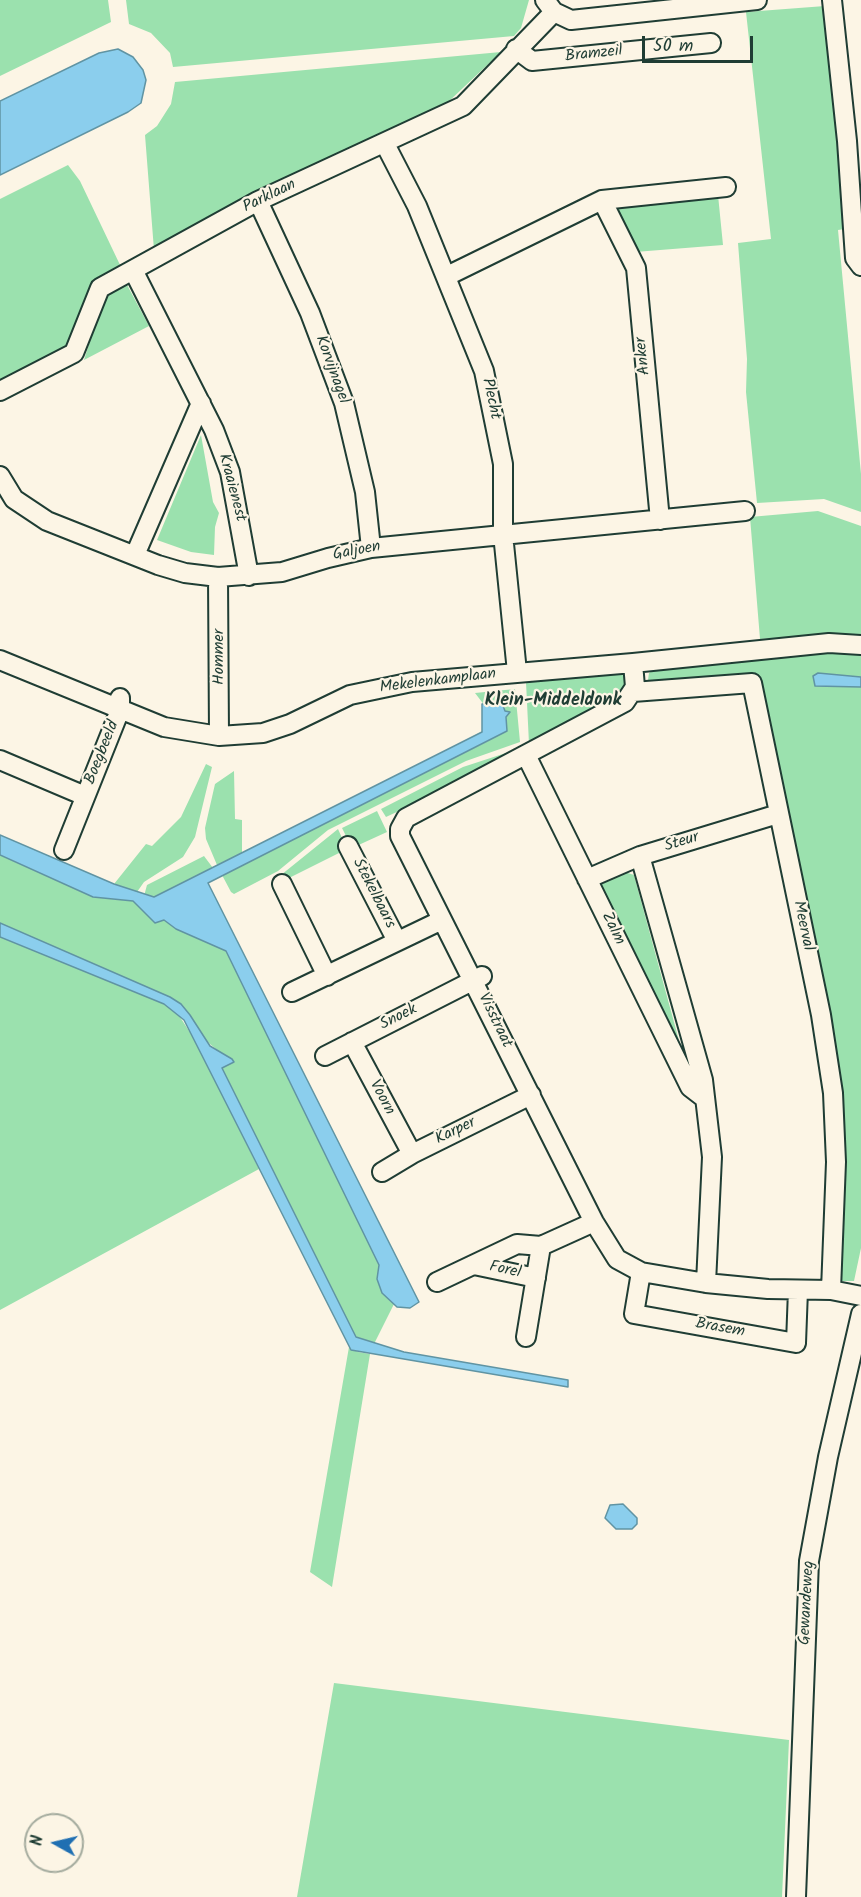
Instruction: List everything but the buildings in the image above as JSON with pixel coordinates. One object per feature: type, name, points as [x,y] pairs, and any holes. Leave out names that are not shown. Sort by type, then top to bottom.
[{"type":"street","points":[[550,6],[571,20],[729,1],[757,0]]},
{"type":"street","points":[[832,0],[854,140],[855,258],[861,266]]},
{"type":"street","name":"Parklaan","points":[[0,391],[74,352],[100,288],[258,201],[463,106],[516,49],[550,6]]},
{"type":"street","name":"Bramzeil","points":[[516,49],[532,61],[711,43]]},
{"type":"street","name":"Plecht","points":[[385,144],[417,206],[447,276],[486,383],[503,464],[503,534],[518,672]]},
{"type":"street","points":[[447,276],[602,200],[726,187]]},
{"type":"street","name":"Anker","points":[[602,200],[636,268],[660,520]]},
{"type":"street","name":"Korvijnagel","points":[[258,201],[310,313],[344,403],[365,492],[371,548]]},
{"type":"street","name":"Kraaienest","points":[[133,270],[201,403],[230,472],[249,576]]},
{"type":"street","points":[[135,555],[201,403]]},
{"type":"street","name":"Galjoen","points":[[0,476],[14,499],[27,510],[47,521],[185,573],[218,577],[282,572],[371,548],[745,511]]},
{"type":"street","name":"Hommer","points":[[218,577],[219,736]]},
{"type":"street","name":"Mekelenkamplaan","points":[[0,660],[120,704],[164,727],[219,736],[263,733],[290,724],[350,695],[412,682],[828,643],[861,645]]},
{"type":"street","points":[[633,663],[635,676],[633,692]]},
{"type":"street","name":"Meerval","points":[[633,692],[752,683],[821,1015],[832,1093],[836,1162],[831,1290]]},
{"type":"street","name":"Visstraat","points":[[633,692],[625,702],[403,821],[400,836],[478,978],[617,1259],[641,1272],[706,1283],[798,1290],[831,1290],[861,1296]]},
{"type":"street","name":"Boegbeeld","points":[[64,850],[120,704]]},
{"type":"street","name":"Zalm","points":[[526,756],[690,1087],[704,1096]]},
{"type":"street","name":"Boegbeeld","points":[[0,760],[85,796]]},
{"type":"street","name":"Steur","points":[[587,879],[640,856],[778,814]]},
{"type":"street","name":"Stekelbaars","points":[[348,846],[397,941]]},
{"type":"street","points":[[640,856],[703,1080],[712,1157],[706,1283]]},
{"type":"street","points":[[282,884],[327,976]]},
{"type":"street","name":"Stekelbaars","points":[[292,992],[397,941],[449,923]]},
{"type":"street","name":"Snoek","points":[[325,1056],[478,978]]},
{"type":"street","name":"Voorn","points":[[352,1042],[412,1154]]},
{"type":"street","name":"Karper","points":[[382,1172],[412,1154],[534,1094]]},
{"type":"street","name":"Forel","points":[[437,1282],[517,1244],[541,1246],[600,1227]]},
{"type":"street","name":"Forel","points":[[526,1337],[541,1246]]},
{"type":"street","name":"Forel","points":[[474,1265],[536,1278]]},
{"type":"street","name":"Brasem","points":[[641,1272],[634,1314],[796,1342],[798,1290]]},
{"type":"street","name":"Gewandeweg","points":[[796,1897],[810,1562],[828,1456],[861,1314]]},
{"type":"green space","points":[[0,0],[108,0],[111,22],[0,76]]},
{"type":"green space","points":[[126,0],[529,0],[521,28],[514,36],[173,67],[170,53],[151,33],[129,24]]},
{"type":"green space","points":[[825,6],[844,172],[845,229],[838,230],[861,474],[861,512],[824,499],[757,503],[746,392],[747,359],[738,243],[771,239],[746,12]]},
{"type":"green space","points":[[501,52],[446,104],[154,250],[145,135],[157,126],[171,104],[175,82]]},
{"type":"green space","points":[[68,165],[80,181],[121,267],[95,280],[73,347],[0,387],[0,199]]},
{"type":"green space","points":[[718,195],[723,245],[635,252],[612,204]]},
{"type":"green space","points":[[125,281],[149,326],[84,360],[105,293]]},
{"type":"green space","points":[[201,435],[213,502],[219,513],[215,527],[214,555],[191,552],[157,540]]},
{"type":"green space","points":[[818,511],[861,526],[861,634],[760,639],[750,517]]},
{"type":"green space","points":[[830,653],[861,653],[861,1248],[854,1281],[838,1281],[842,1162],[799,873],[759,677],[656,686],[648,680],[649,673],[658,668]]},
{"type":"green space","points":[[618,671],[626,678],[625,690],[612,702],[529,744],[526,682]]},
{"type":"green space","points":[[515,689],[520,742],[466,761],[328,830],[278,871],[234,894],[231,892],[222,875],[488,741],[482,732],[460,743],[498,723],[475,693]]},
{"type":"green space","points":[[512,751],[519,753],[405,811],[403,809],[386,817],[381,809],[463,767]]},
{"type":"green space","points":[[206,764],[212,767],[195,837],[183,857],[144,882],[137,892],[114,884],[146,844],[152,846],[181,817]]},
{"type":"green space","points":[[234,771],[235,819],[242,820],[242,853],[217,865],[206,839],[205,828],[215,784]]},
{"type":"green space","points":[[377,811],[387,832],[352,848],[342,828]]},
{"type":"green space","points":[[338,829],[347,849],[283,881],[281,875]]},
{"type":"green space","points":[[0,855],[93,897],[133,901],[159,921],[164,920],[176,929],[226,951],[379,1265],[377,1279],[382,1293],[394,1304],[374,1344],[356,1337],[222,1068],[226,1065],[216,1049],[205,1040],[181,1004],[170,997],[26,947],[164,1004],[178,1014],[193,1037],[259,1169],[0,1310]]},
{"type":"green space","points":[[204,856],[213,868],[154,897],[144,896],[147,885]]},
{"type":"green space","points":[[625,872],[634,875],[687,1070],[599,886],[606,879]]},
{"type":"green space","points":[[349,1347],[358,1352],[370,1354],[332,1587],[310,1572]]},
{"type":"green space","points":[[334,1683],[789,1740],[782,1897],[297,1897]]},
{"type":"water","points":[[118,49],[133,57],[143,70],[146,80],[141,103],[128,112],[0,175],[0,101],[99,53]]},
{"type":"water","points":[[818,673],[861,677],[861,687],[815,686],[813,676]]},
{"type":"water","points":[[502,703],[505,711],[510,712],[506,717],[507,731],[208,883],[419,1302],[410,1308],[397,1307],[382,1293],[377,1279],[379,1265],[226,951],[176,929],[164,920],[155,923],[133,901],[93,897],[0,855],[0,835],[114,884],[154,897],[482,732],[482,704]]},
{"type":"water","points":[[0,923],[170,997],[181,1004],[190,1015],[210,1046],[232,1059],[234,1062],[222,1068],[356,1337],[404,1352],[568,1380],[568,1387],[351,1350],[184,1020],[164,1004],[0,937]]},
{"type":"water","points":[[623,1504],[637,1518],[637,1524],[632,1529],[616,1529],[605,1518],[610,1505]]},
{"type":"district","name":"Klein-Middeldonk","points":[[553,702]]}]
